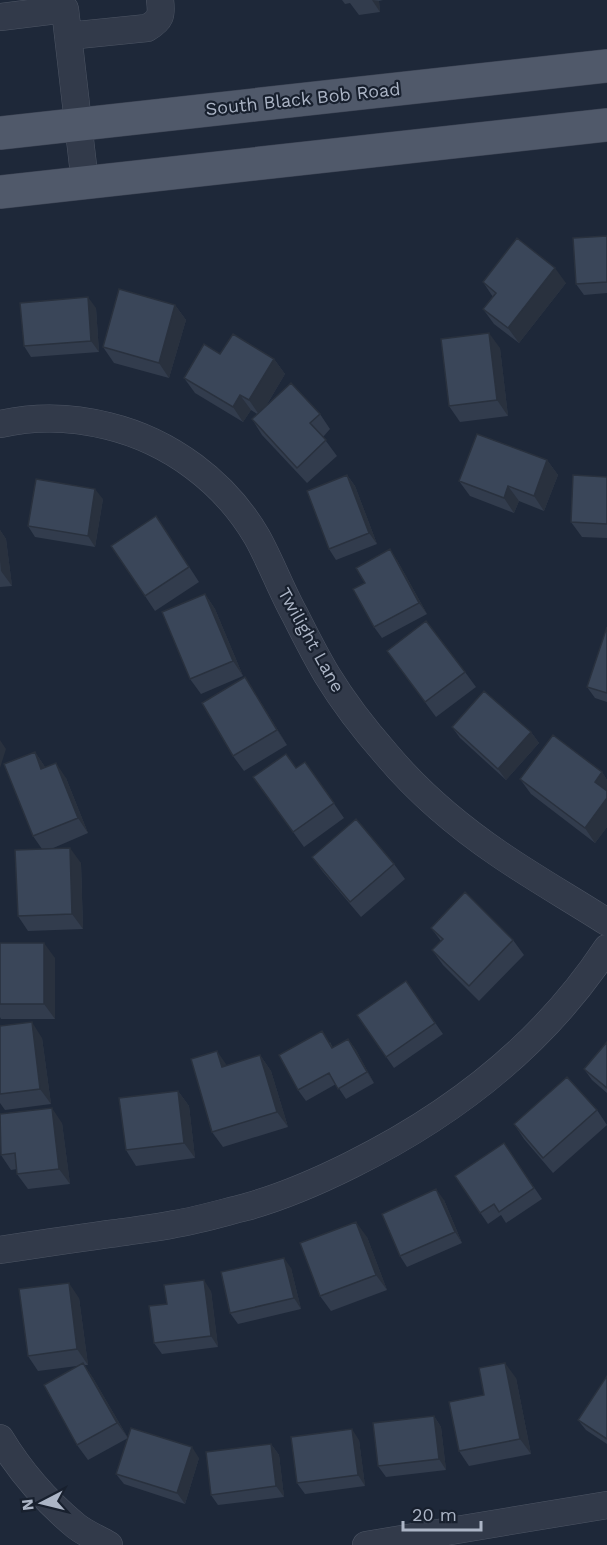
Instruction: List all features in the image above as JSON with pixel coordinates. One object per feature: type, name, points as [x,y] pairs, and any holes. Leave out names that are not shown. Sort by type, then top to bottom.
[{"type":"main road","name":"South Black Bob Road","points":[[0,133],[607,66]]},
{"type":"main road","points":[[0,192],[607,125]]},
{"type":"street","points":[[68,36],[147,28],[156,23],[161,13],[160,0]]},
{"type":"street","points":[[0,17],[64,4],[85,183]]},
{"type":"street","name":"Twilight Lane","points":[[0,424],[46,418],[71,419],[113,427],[167,449],[208,478],[231,501],[256,535],[293,612],[327,675],[387,756],[422,792],[460,825],[500,855],[607,922]]},
{"type":"street","points":[[0,1250],[175,1224],[248,1206],[318,1181],[386,1148],[429,1122],[470,1093],[526,1047],[592,971],[607,948]]},
{"type":"street","points":[[0,1438],[14,1460],[46,1498],[78,1528],[109,1545]]},
{"type":"street","points":[[366,1545],[607,1505]]},
{"type":"building","points":[[607,236],[607,282],[576,284],[573,238]]},
{"type":"building","points":[[517,238],[555,268],[508,328],[483,309],[496,293],[483,282]]},
{"type":"building","points":[[119,289],[175,305],[159,363],[103,347]]},
{"type":"building","points":[[88,297],[91,341],[24,346],[20,303]]},
{"type":"building","points":[[489,333],[497,400],[449,406],[441,339]]},
{"type":"building","points":[[233,334],[274,359],[249,400],[240,395],[233,407],[184,378],[204,344],[220,354]]},
{"type":"building","points":[[291,383],[320,414],[310,423],[326,440],[297,468],[252,419]]},
{"type":"building","points":[[477,434],[547,460],[534,496],[508,486],[504,498],[459,481]]},
{"type":"building","points":[[347,475],[369,533],[329,549],[307,491]]},
{"type":"building","points":[[573,475],[607,477],[607,524],[571,522]]},
{"type":"building","points":[[36,479],[95,489],[88,536],[28,526]]},
{"type":"building","points":[[156,516],[189,567],[145,596],[111,546]]},
{"type":"building","points":[[390,549],[419,603],[374,627],[353,589],[365,583],[356,568]]},
{"type":"building","points":[[205,594],[233,661],[190,679],[162,612]]},
{"type":"building","points":[[426,621],[465,672],[425,702],[387,651]]},
{"type":"building","points":[[607,627],[607,693],[587,687]]},
{"type":"building","points":[[245,677],[277,730],[233,756],[202,703]]},
{"type":"building","points":[[484,691],[531,732],[498,769],[452,727]]},
{"type":"building","points":[[553,735],[602,772],[595,782],[607,791],[607,798],[585,828],[520,779]]},
{"type":"building","points":[[35,752],[41,769],[56,763],[78,818],[33,836],[4,764]]},
{"type":"building","points":[[286,754],[296,768],[305,762],[334,803],[293,832],[253,777]]},
{"type":"building","points":[[356,819],[394,864],[350,902],[312,857]]},
{"type":"building","points":[[70,848],[72,914],[18,916],[15,850]]},
{"type":"building","points":[[465,892],[513,940],[469,986],[432,950],[443,939],[431,928]]},
{"type":"building","points":[[0,943],[44,943],[44,1004],[0,1004]]},
{"type":"building","points":[[406,981],[435,1023],[386,1057],[357,1015]]},
{"type":"building","points":[[32,1022],[40,1089],[0,1094],[0,1026]]},
{"type":"building","points":[[322,1031],[332,1048],[348,1039],[367,1072],[338,1089],[329,1073],[298,1090],[279,1055]]},
{"type":"building","points":[[607,1042],[607,1088],[584,1069]]},
{"type":"building","points":[[217,1051],[222,1067],[260,1055],[277,1112],[212,1132],[191,1059]]},
{"type":"building","points":[[567,1077],[597,1110],[543,1158],[514,1124]]},
{"type":"building","points":[[178,1091],[184,1143],[126,1150],[119,1098]]},
{"type":"building","points":[[52,1108],[59,1169],[17,1174],[15,1153],[1,1155],[0,1114]]},
{"type":"building","points":[[504,1143],[534,1188],[499,1212],[494,1204],[480,1213],[455,1176]]},
{"type":"building","points":[[436,1189],[455,1232],[400,1256],[382,1214]]},
{"type":"building","points":[[356,1222],[376,1275],[320,1296],[300,1243]]},
{"type":"building","points":[[284,1258],[294,1298],[230,1313],[221,1272]]},
{"type":"building","points":[[204,1280],[211,1336],[154,1343],[149,1306],[167,1304],[164,1285]]},
{"type":"building","points":[[69,1283],[77,1349],[28,1356],[19,1289]]},
{"type":"building","points":[[83,1363],[117,1423],[77,1445],[44,1385]]},
{"type":"building","points":[[505,1363],[520,1439],[459,1451],[449,1402],[484,1395],[479,1368]]},
{"type":"building","points":[[607,1376],[607,1439],[578,1420]]},
{"type":"building","points":[[434,1416],[439,1459],[378,1466],[373,1423]]},
{"type":"building","points":[[131,1428],[192,1447],[177,1493],[116,1474]]},
{"type":"building","points":[[352,1429],[358,1475],[297,1483],[291,1437]]},
{"type":"building","points":[[271,1444],[276,1486],[211,1495],[206,1452]]}]
